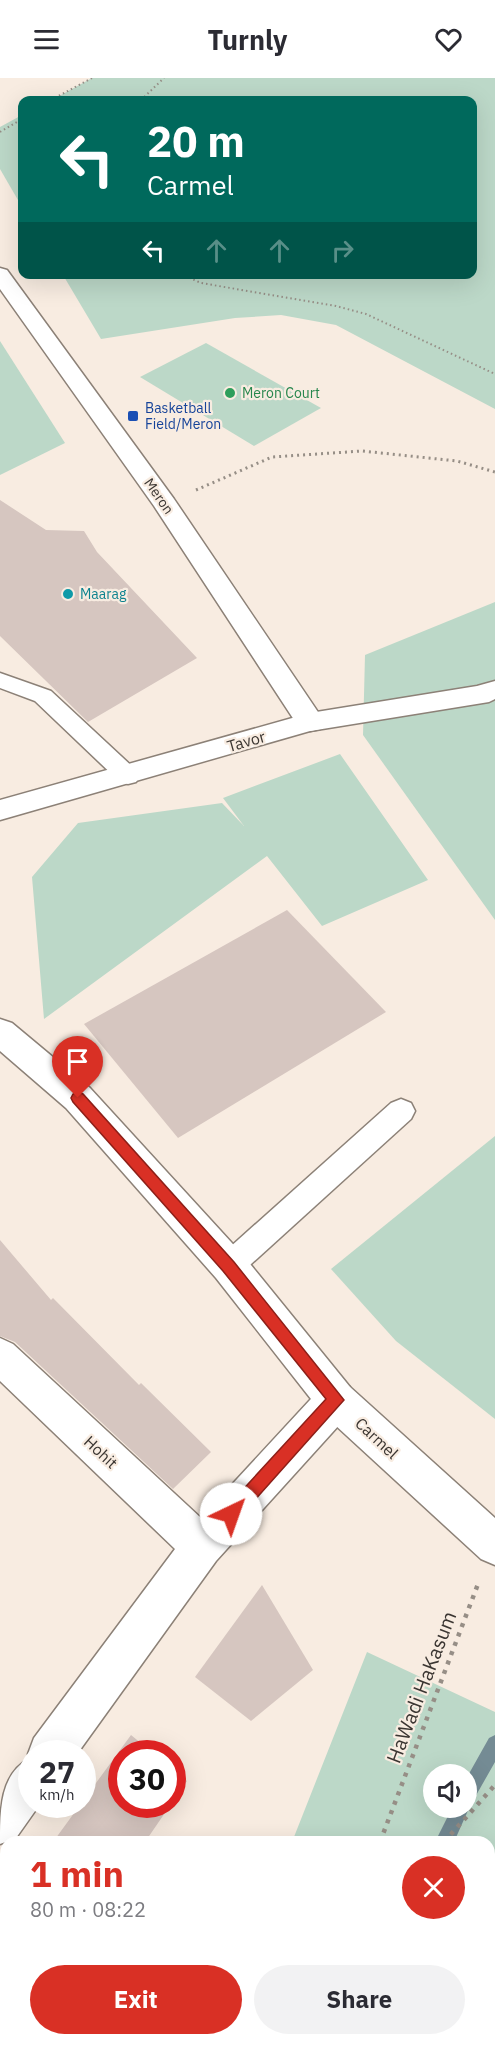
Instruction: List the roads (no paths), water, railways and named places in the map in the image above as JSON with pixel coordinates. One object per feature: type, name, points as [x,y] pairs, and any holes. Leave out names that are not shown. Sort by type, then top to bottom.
[{"type":"street","name":"Meron","points":[[0,274],[165,504],[310,722]]},
{"type":"street","name":"Tavor","points":[[0,810],[128,776],[310,722],[495,690]]},
{"type":"street","name":"Carmel","points":[[0,1032],[78,1098],[228,1266],[336,1400],[494,1545]]},
{"type":"street","name":"Hohit","points":[[0,1356],[202,1547]]},
{"type":"street","points":[[60,1740],[202,1547],[336,1400]]},
{"type":"street","points":[[0,1822],[18,1798]]},
{"type":"lane","points":[[0,680],[43,696],[128,776]]},
{"type":"lane","points":[[228,1266],[401,1111]]},
{"type":"waterway","points":[[477,1778],[495,1744]]},
{"type":"waterway","points":[[447,1836],[457,1818]]},
{"type":"place","name":"Meron Court","points":[[230,393]]},
{"type":"place","name":"Basketball Field/Meron","points":[[133,416]]},
{"type":"place","name":"Maarag","points":[[68,594]]}]
